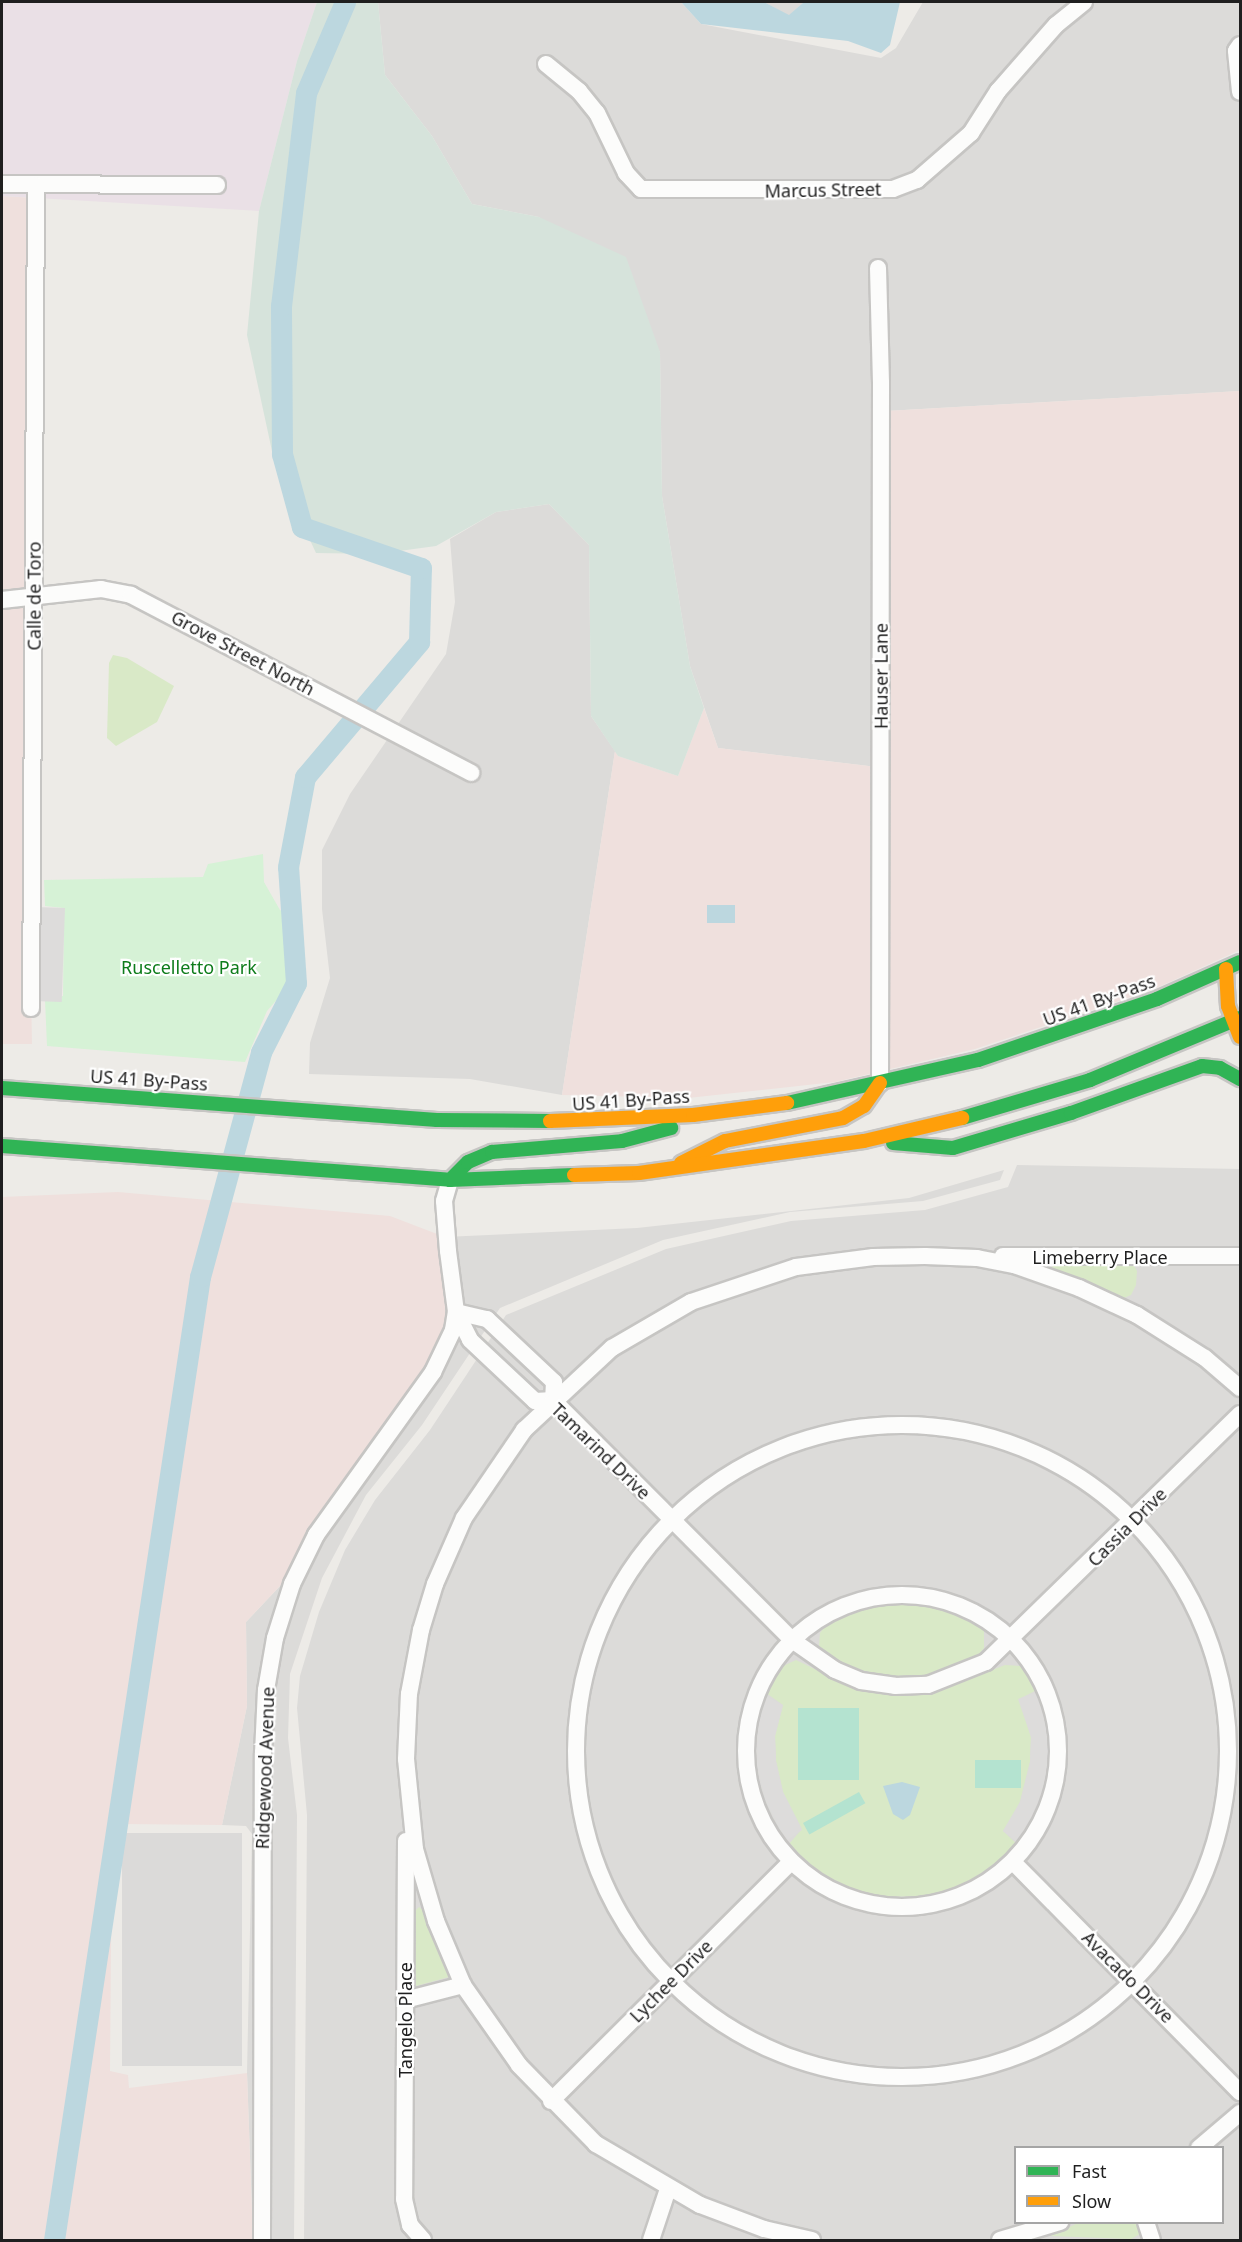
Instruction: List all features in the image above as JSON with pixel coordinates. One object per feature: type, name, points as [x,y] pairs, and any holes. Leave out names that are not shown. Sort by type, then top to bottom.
[{"type":"main road","name":"US 41 By-Pass","points":[[2,1088],[396,1118],[551,1123],[693,1115],[785,1103],[978,1060],[1073,1029],[1240,962]]},
{"type":"main road","points":[[1226,969],[1240,979]]},
{"type":"main road","points":[[1226,969],[1240,1037]]},
{"type":"main road","points":[[2,1146],[450,1180],[568,1178],[670,1169],[864,1141],[1044,1095],[1237,1019]]},
{"type":"main road","points":[[864,1141],[953,1148],[1102,1103],[1189,1069],[1220,1068],[1240,1079]]},
{"type":"main road","points":[[670,1169],[725,1141],[843,1118],[864,1106],[880,1083]]},
{"type":"main road","points":[[450,1180],[468,1162],[492,1152],[647,1137],[693,1115]]},
{"type":"street","name":"Marcus Street","points":[[546,64],[579,91],[597,113],[626,173],[641,189],[893,189],[917,180],[971,133],[998,91],[1056,25],[1084,2]]},
{"type":"street","points":[[1240,45],[1236,51],[1240,92]]},
{"type":"street","points":[[2,184],[217,186]]},
{"type":"street","name":"Calle de Toro","points":[[31,1008],[36,185]]},
{"type":"street","name":"Hauser Lane","points":[[878,268],[881,383],[880,1083]]},
{"type":"street","name":"Grove Street North","points":[[2,600],[101,590],[131,595],[384,730],[471,773]]},
{"type":"street","name":"Tamarind Drive","points":[[450,1180],[444,1201],[446,1236],[456,1312],[470,1340],[535,1401],[553,1400],[792,1640]]},
{"type":"street","points":[[812,2241],[732,2218],[668,2189],[596,2144],[551,2101],[501,2044],[463,1985],[425,1887],[407,1795],[409,1694],[421,1630],[435,1584],[482,1487],[510,1448],[553,1400],[585,1370],[636,1332],[726,1288],[773,1273],[836,1261],[960,1256],[1014,1265],[1106,1299],[1191,1348],[1240,1388]]},
{"type":"street","name":"Limeberry Place","points":[[960,1256],[1240,1256]]},
{"type":"street","points":[[456,1312],[487,1320],[554,1382],[553,1400]]},
{"type":"street","name":"Ridgewood Avenue","points":[[262,2241],[263,1753],[266,1690],[275,1638],[292,1584],[316,1535],[433,1372],[450,1336],[456,1312]]},
{"type":"street","name":"Cassia Drive","points":[[792,1640],[820,1662],[849,1677],[905,1686],[962,1675],[986,1662],[1013,1640],[1240,1414]]},
{"type":"street","points":[[900,1424],[949,1428],[1018,1447],[1080,1479],[1133,1521],[1173,1572],[1203,1628],[1222,1689],[1228,1752],[1223,1816],[1204,1877],[1174,1933],[1134,1983],[1082,2024],[1023,2055],[959,2071],[893,2077],[849,2073],[785,2055],[711,2017],[670,1981],[624,1923],[601,1877],[579,1806],[574,1748],[585,1674],[607,1614],[638,1560],[672,1520],[729,1476],[789,1446],[843,1429],[900,1424]]},
{"type":"street","points":[[903,1596],[960,1605],[1013,1640],[1047,1694],[1058,1750],[1054,1785],[1044,1818],[1014,1863],[964,1896],[904,1908],[873,1906],[843,1897],[809,1878],[791,1862],[766,1825],[753,1794],[747,1737],[757,1692],[792,1640],[843,1605],[874,1597],[903,1596]]},
{"type":"street","name":"Tangelo Place","points":[[407,1795],[404,2199],[410,2225],[423,2241]]},
{"type":"street","name":"Lychee Drive","points":[[551,2101],[791,1862]]},
{"type":"street","name":"Avacado Drive","points":[[1014,1863],[1240,2092]]},
{"type":"street","points":[[405,2000],[463,1985]]},
{"type":"street","points":[[1201,2146],[1240,2113]]},
{"type":"street","points":[[651,2241],[668,2189]]},
{"type":"street","points":[[1000,2241],[1057,2224]]},
{"type":"street","points":[[1146,2224],[1152,2241]]},
{"type":"shaded area","points":[[2,2],[317,2],[297,61],[259,211],[2,196]]},
{"type":"shaded area","points":[[317,2],[378,2],[385,75],[432,136],[472,204],[539,217],[626,257],[660,352],[662,496],[690,666],[704,708],[678,776],[618,756],[591,716],[589,545],[549,504],[496,512],[436,546],[377,554],[316,553],[275,465],[247,335],[259,211],[297,61]]},
{"type":"shaded area","points":[[378,2],[681,2],[701,24],[881,58],[896,48],[923,2],[1240,2],[1240,391],[886,411],[877,767],[718,748],[690,666],[662,496],[660,352],[539,217],[472,204],[432,136],[385,75]]},
{"type":"shaded area","points":[[764,2],[804,2],[789,16]]},
{"type":"shaded area","points":[[2,196],[35,198],[28,824],[32,1044],[2,1044]]},
{"type":"shaded area","points":[[1240,391],[1240,950],[1152,990],[975,1049],[835,1082],[688,1098],[562,1095],[615,751],[618,756],[678,776],[704,708],[718,748],[877,767],[886,411]]},
{"type":"shaded area","points":[[549,504],[589,545],[591,716],[615,751],[562,1095],[470,1079],[309,1074],[310,1043],[330,978],[322,909],[322,850],[350,794],[446,654],[455,602],[450,539],[496,512]]},
{"type":"shaded area","points":[[36,907],[65,908],[62,1002],[33,1001]]},
{"type":"shaded area","points":[[1017,1165],[1240,1169],[1240,2240],[304,2240],[307,1815],[297,1708],[300,1676],[319,1612],[345,1550],[375,1500],[430,1430],[506,1315],[666,1249],[791,1221],[925,1210],[1008,1187]]},
{"type":"shaded area","points":[[1004,1170],[1000,1180],[923,1201],[790,1212],[663,1240],[500,1308],[422,1425],[366,1495],[322,1578],[290,1674],[288,1738],[297,1815],[294,2240],[253,2240],[247,2073],[252,1834],[246,1826],[222,1825],[247,1706],[246,1622],[314,1550],[445,1237],[637,1228],[909,1198]]},
{"type":"shaded area","points":[[118,1192],[390,1216],[445,1237],[445,1346],[314,1550],[246,1622],[247,1706],[222,1825],[122,1824],[112,1830],[110,2071],[128,2075],[129,2088],[247,2073],[253,2240],[2,2240],[2,1197]]},
{"type":"shaded area","points":[[1037,1692],[1050,1736],[1049,1765],[1040,1801],[1018,1843],[1003,1831],[1020,1802],[1030,1762],[1031,1737],[1018,1699]]},
{"type":"shaded area","points":[[765,1696],[783,1705],[775,1736],[776,1761],[783,1792],[802,1830],[786,1841],[765,1799],[757,1764],[758,1724]]},
{"type":"shaded area","points":[[122,1833],[242,1833],[242,2066],[122,2066]]},
{"type":"green space","points":[[113,655],[127,658],[174,686],[157,722],[116,746],[107,738],[109,663]]},
{"type":"green space","name":"Ruscelletto Park","points":[[263,854],[264,882],[280,910],[291,916],[301,953],[288,987],[267,1011],[245,1062],[47,1046],[45,1000],[63,996],[64,908],[45,906],[44,880],[203,877],[208,864]]},
{"type":"green space","points":[[1053,1263],[1133,1264],[1137,1271],[1136,1285],[1131,1295],[1124,1298],[1052,1269]]},
{"type":"green space","points":[[886,1604],[931,1606],[969,1619],[984,1630],[984,1648],[975,1659],[934,1674],[895,1678],[847,1667],[819,1646],[820,1633],[828,1622],[853,1610]]},
{"type":"green space","points":[[796,1660],[844,1683],[897,1695],[938,1691],[1005,1665],[1021,1666],[1037,1690],[1019,1699],[1031,1737],[1030,1762],[1020,1802],[1003,1831],[1018,1845],[972,1881],[931,1896],[875,1897],[833,1882],[815,1870],[789,1844],[802,1829],[783,1792],[776,1761],[775,1736],[783,1705],[766,1693],[783,1666]]},
{"type":"green space","points":[[798,1708],[859,1708],[859,1780],[798,1780]]},
{"type":"green space","points":[[975,1760],[1021,1760],[1021,1788],[975,1788]]},
{"type":"green space","points":[[859,1792],[865,1803],[809,1834],[803,1823]]},
{"type":"green space","points":[[419,1907],[424,1911],[449,1977],[416,1986],[413,1913]]},
{"type":"green space","points":[[1076,2224],[1138,2224],[1140,2234],[1131,2239],[1050,2236]]},
{"type":"water","points":[[681,2],[764,2],[789,15],[804,2],[900,2],[890,45],[881,53],[848,41],[701,24]]},
{"type":"water","points":[[707,905],[735,905],[735,923],[707,923]]},
{"type":"water","points":[[902,1782],[920,1787],[910,1815],[903,1820],[893,1814],[883,1786]]},
{"type":"waterway","points":[[54,2240],[200,1277],[261,1052],[296,983],[288,867],[305,777],[419,642],[421,568],[302,527],[282,454],[281,306],[306,93],[345,2]]},
{"type":"traffic: fast","points":[[787,1103],[978,1060],[1157,999],[1240,962]]},
{"type":"traffic: fast","points":[[962,1118],[1090,1080],[1240,1018]]},
{"type":"traffic: fast","points":[[893,1143],[953,1148],[1071,1113],[1202,1066],[1220,1068],[1240,1079]]},
{"type":"traffic: fast","points":[[2,1088],[437,1120],[550,1121]]},
{"type":"traffic: fast","points":[[450,1180],[468,1162],[492,1152],[622,1141],[671,1128]]},
{"type":"traffic: fast","points":[[2,1146],[450,1180],[574,1175]]},
{"type":"traffic: slow","points":[[1226,969],[1228,1006],[1240,1037]]},
{"type":"traffic: slow","points":[[681,1163],[725,1141],[843,1118],[864,1106],[880,1083]]},
{"type":"traffic: slow","points":[[550,1121],[693,1115],[787,1103]]},
{"type":"traffic: slow","points":[[574,1175],[639,1173],[864,1141],[962,1118]]}]
